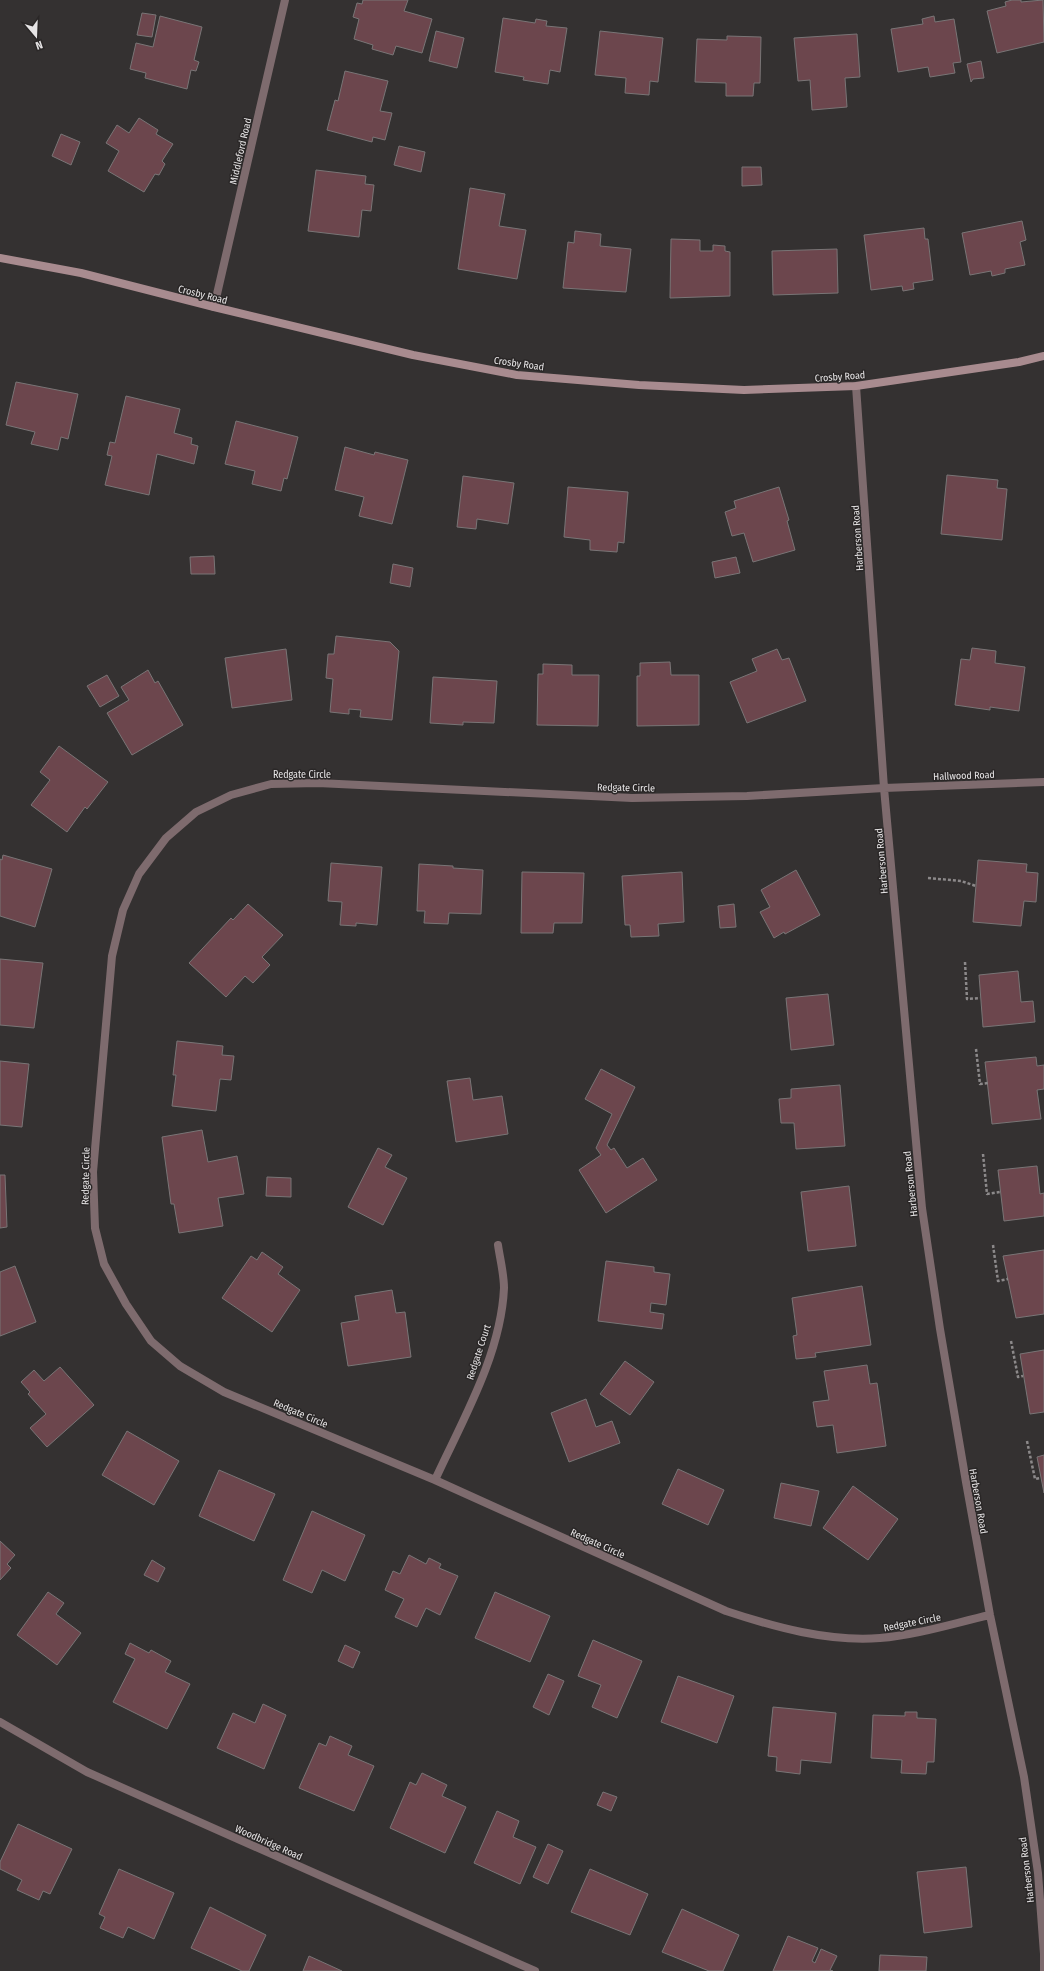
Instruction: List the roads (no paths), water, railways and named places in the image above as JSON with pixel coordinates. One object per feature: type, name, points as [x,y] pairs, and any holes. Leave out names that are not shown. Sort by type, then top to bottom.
[{"type":"main road","name":"Crosby Road","points":[[0,258],[81,273],[413,355],[517,375],[639,385],[744,390],[856,386],[1019,362],[1044,356]]},
{"type":"street","name":"Middleford Road","points":[[214,307],[285,0]]},
{"type":"street","name":"Harberson Road","points":[[856,386],[884,788],[922,1208],[944,1354],[990,1615],[1024,1777],[1038,1873],[1044,1971]]},
{"type":"street","name":"Hallwood Road","points":[[884,788],[1044,782]]},
{"type":"street","name":"Redgate Circle","points":[[884,788],[747,796],[632,798],[318,783],[271,784],[231,794],[196,812],[166,838],[138,874],[122,910],[112,956],[93,1172],[95,1228],[104,1264],[126,1304],[152,1341],[180,1366],[224,1392],[435,1480],[726,1611],[769,1625],[845,1637],[880,1638],[916,1632],[990,1615]]},
{"type":"street","name":"Redgate Court","points":[[435,1480],[484,1373],[496,1334],[504,1287],[498,1246]]},
{"type":"street","name":"Woodbridge Road","points":[[0,1722],[87,1772],[535,1971]]}]
